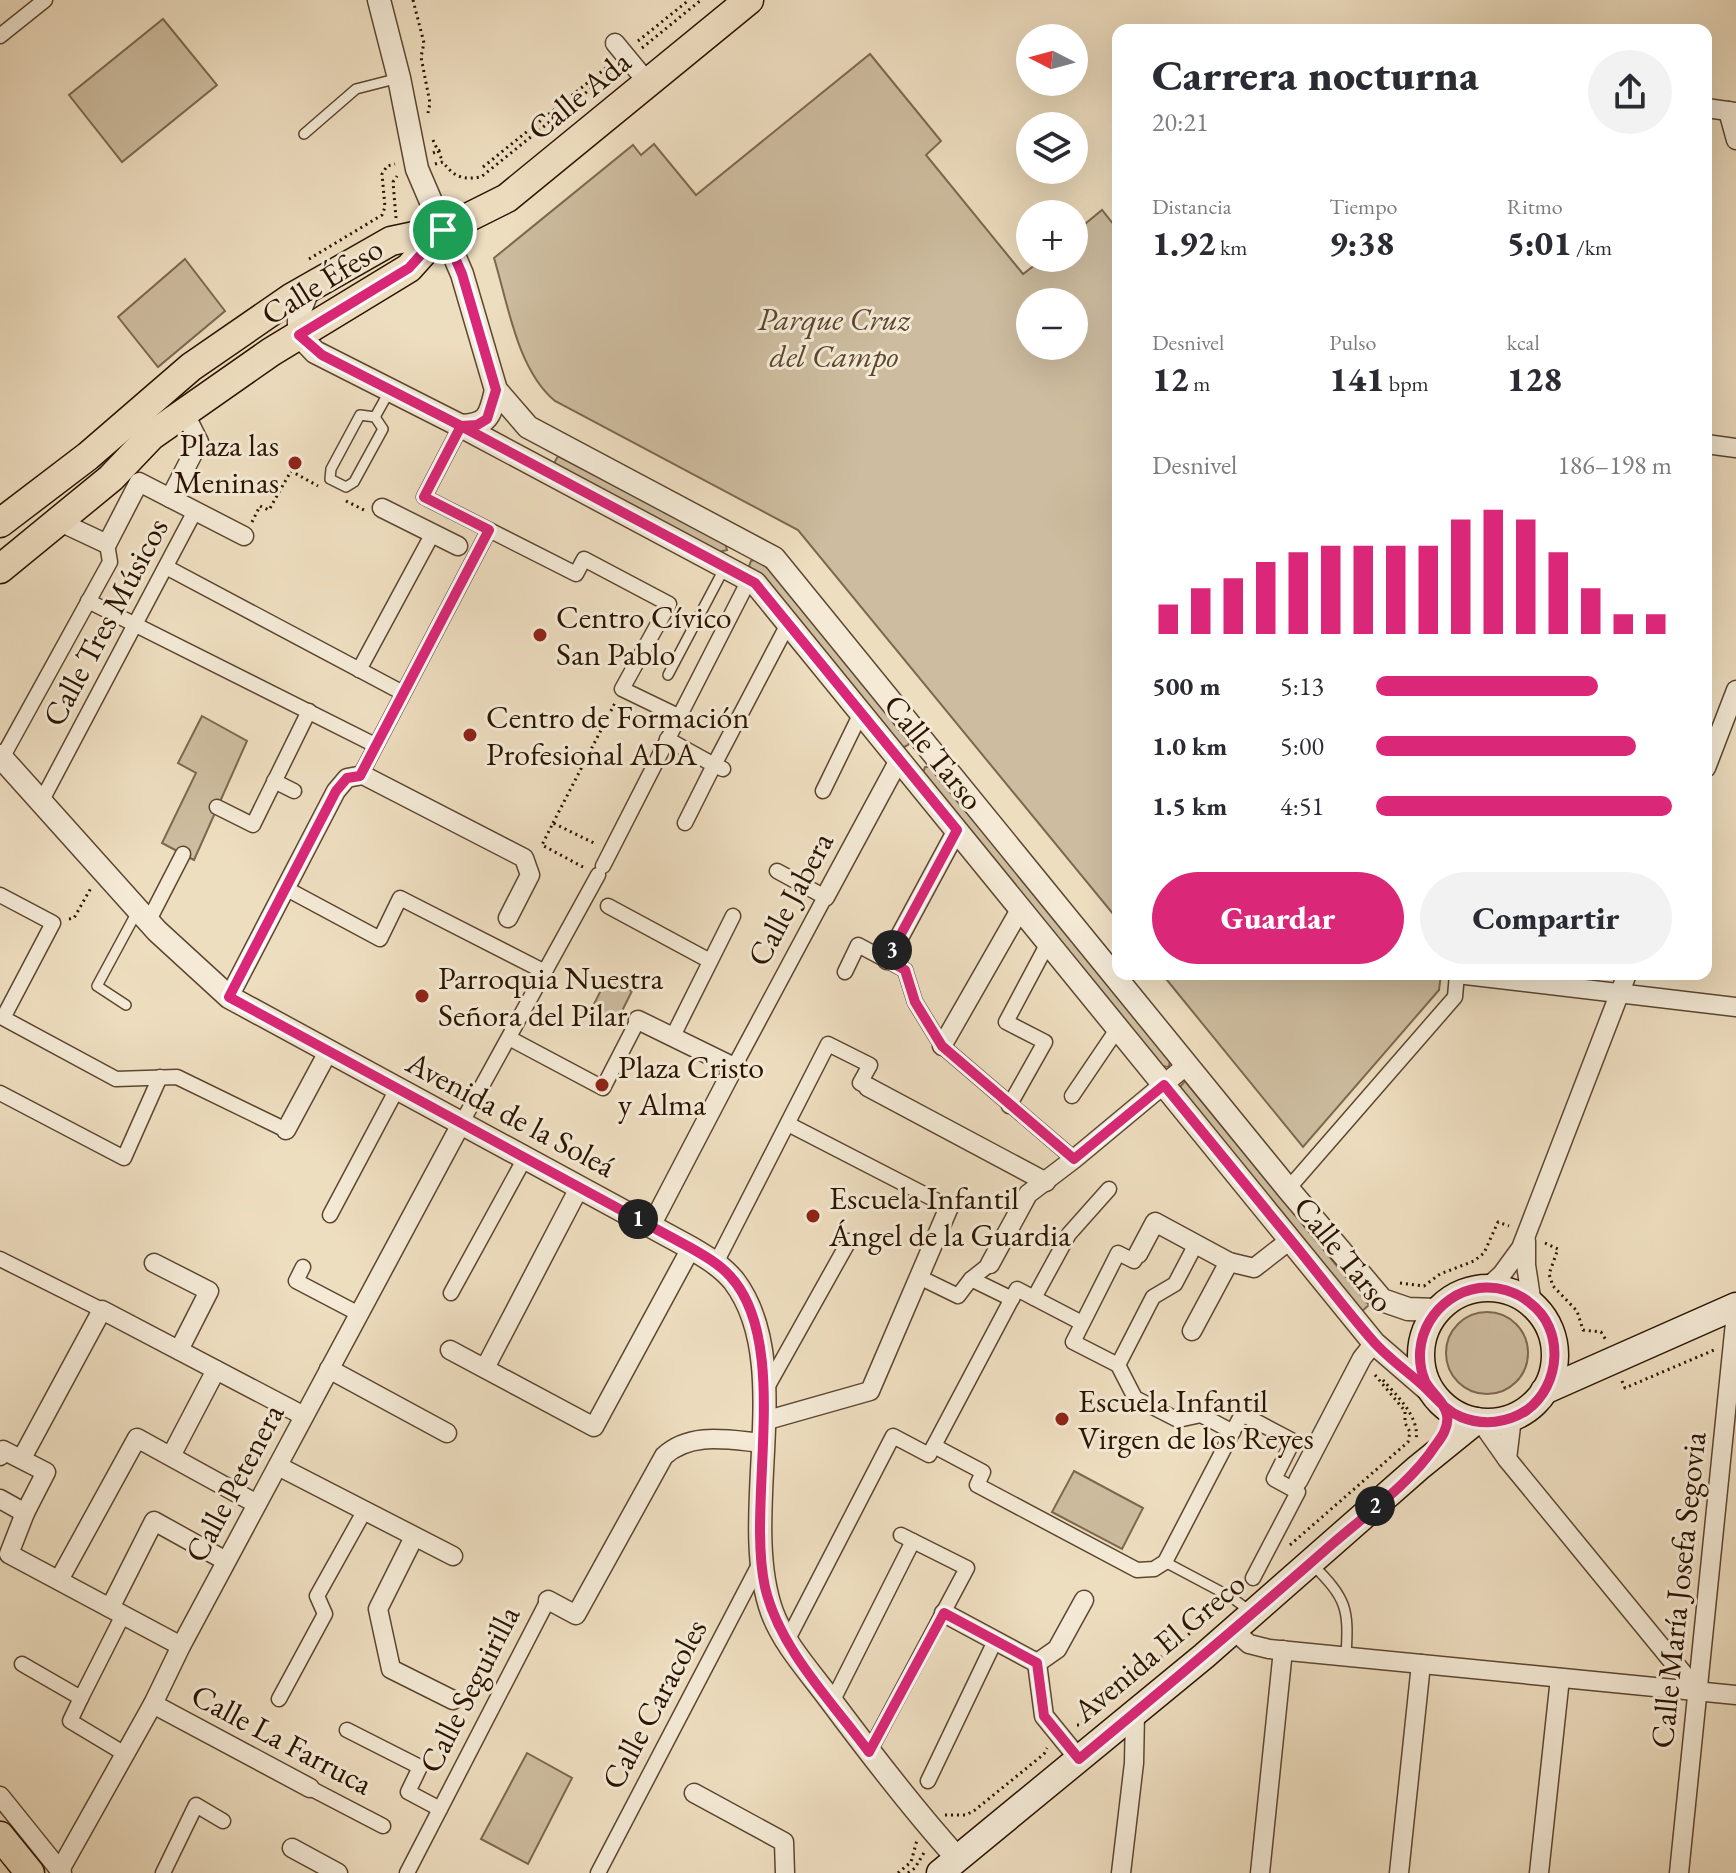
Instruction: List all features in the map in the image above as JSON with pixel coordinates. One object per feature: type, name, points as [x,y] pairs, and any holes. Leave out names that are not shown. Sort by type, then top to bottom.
[{"type":"main road","name":"Calle Ada","points":[[443,230],[507,198],[749,0]]},
{"type":"main road","name":"Calle Éfeso","points":[[0,523],[100,452],[191,367],[308,274],[391,241],[443,230]]},
{"type":"main road","name":"Calle Éfeso","points":[[0,569],[111,478],[138,440],[409,268],[443,230]]},
{"type":"main road","points":[[1488,1287],[1512,1291],[1532,1304],[1547,1322],[1554,1344],[1551,1376],[1544,1391],[1512,1418],[1478,1422],[1459,1416],[1439,1400],[1425,1380],[1420,1362],[1421,1343],[1437,1310],[1452,1297],[1469,1289],[1488,1287]]},
{"type":"main road","points":[[1544,1391],[1736,1306]]},
{"type":"main road","points":[[1554,1344],[1576,1359],[1599,1363],[1614,1361]]},
{"type":"main road","name":"Avenida El Greco","points":[[1418,1468],[1446,1428],[1448,1418],[1439,1400]]},
{"type":"main road","name":"Avenida El Greco","points":[[956,1868],[1418,1468],[1478,1422]]},
{"type":"main road","points":[[0,1836],[30,1873]]},
{"type":"street","points":[[0,36],[45,0]]},
{"type":"street","name":"Calle Tarso","points":[[379,0],[399,78],[414,158],[462,274],[496,390],[528,427],[774,558],[1112,973]]},
{"type":"street","points":[[619,48],[648,83]]},
{"type":"street","points":[[1712,109],[1732,111],[1736,140]]},
{"type":"street","points":[[299,335],[299,313],[308,274]]},
{"type":"street","name":"Calle Tarso","points":[[299,335],[315,352],[755,583],[1374,1343],[1439,1400]]},
{"type":"street","points":[[496,390],[487,419],[477,425],[461,426],[424,497],[576,574],[584,559],[669,604],[622,689],[678,716]]},
{"type":"street","points":[[170,498],[199,442],[184,412]]},
{"type":"street","points":[[1712,445],[1736,448]]},
{"type":"street","points":[[1,757],[110,562],[107,544],[139,482],[244,536]]},
{"type":"street","points":[[374,510],[433,533],[475,556]]},
{"type":"street","name":"Calle Tres Músicos","points":[[41,802],[195,511]]},
{"type":"street","points":[[58,521],[107,544]]},
{"type":"street","points":[[360,776],[489,530]]},
{"type":"street","points":[[359,670],[433,533]]},
{"type":"street","points":[[166,567],[403,693]]},
{"type":"street","points":[[461,1124],[587,895],[749,580]]},
{"type":"street","points":[[88,601],[309,711],[373,749]]},
{"type":"street","points":[[685,823],[719,767],[788,624]]},
{"type":"street","points":[[1712,752],[1736,690]]},
{"type":"street","points":[[217,807],[253,825],[309,711]]},
{"type":"street","points":[[823,791],[861,713]]},
{"type":"street","points":[[667,739],[719,767]]},
{"type":"street","name":"Avenida de la Soleá","points":[[1,757],[143,916],[229,997],[691,1248],[716,1263],[732,1278],[755,1322],[761,1359],[761,1561],[773,1613],[787,1641],[956,1868]]},
{"type":"street","name":"Calle Jabera","points":[[651,1226],[899,760]]},
{"type":"street","points":[[229,997],[336,791],[347,778],[360,776],[524,858],[530,875],[508,918]]},
{"type":"street","points":[[274,781],[294,791]]},
{"type":"street","points":[[887,960],[957,830]]},
{"type":"street","points":[[143,916],[183,854]]},
{"type":"street","points":[[777,871],[825,897]]},
{"type":"street","points":[[285,888],[380,939],[400,898],[545,972]]},
{"type":"street","points":[[0,895],[53,923],[3,1018],[116,1079],[177,1077],[286,1130],[328,1052]]},
{"type":"street","points":[[587,895],[710,961]]},
{"type":"street","points":[[942,1046],[1021,908]]},
{"type":"street","points":[[673,1036],[733,916]]},
{"type":"street","points":[[1009,1106],[1045,1042],[1006,1022],[1048,943]]},
{"type":"street","points":[[845,972],[858,945],[905,970],[915,1002],[942,1046],[1074,1159]]},
{"type":"street","name":"Calle Tarso","points":[[1118,980],[1382,1300],[1408,1309],[1437,1310]]},
{"type":"street","points":[[1288,1189],[1455,997],[1456,980]]},
{"type":"street","points":[[1508,980],[1736,1007]]},
{"type":"street","points":[[1488,1287],[1513,1261],[1527,1234],[1624,980]]},
{"type":"street","points":[[509,1038],[603,1088],[638,1020],[734,1067]]},
{"type":"street","points":[[1072,1096],[1118,1028]]},
{"type":"street","points":[[716,1263],[828,1044],[870,1065],[860,1083],[1046,1182]]},
{"type":"street","points":[[919,1277],[958,1296],[971,1279],[990,1264],[1028,1194],[1187,1065]]},
{"type":"street","points":[[0,1093],[124,1158],[160,1077]]},
{"type":"street","points":[[330,1215],[397,1089]]},
{"type":"street","name":"Calle Petenera","points":[[61,1871],[461,1124]]},
{"type":"street","points":[[788,1124],[949,1207]]},
{"type":"street","points":[[451,1293],[525,1158]]},
{"type":"street","points":[[485,1368],[579,1188]]},
{"type":"street","points":[[1034,1298],[1069,1234],[1109,1189]]},
{"type":"street","name":"Calle Seguirilla","points":[[407,1873],[548,1600],[576,1615],[664,1456],[674,1446],[688,1440],[763,1432],[870,1391],[949,1207]]},
{"type":"street","points":[[1233,1432],[1201,1415],[1178,1420],[1135,1398],[1118,1365],[1073,1342],[1118,1253],[1134,1261],[1155,1222],[1229,1262],[1254,1268],[1290,1240]]},
{"type":"street","points":[[1527,1234],[1526,1265],[1532,1304]]},
{"type":"street","points":[[763,1395],[849,1241]]},
{"type":"street","points":[[1118,1365],[1153,1297],[1175,1284],[1196,1244]]},
{"type":"street","points":[[450,1350],[594,1427],[691,1248]]},
{"type":"street","points":[[0,1259],[304,1416]]},
{"type":"street","points":[[1192,1331],[1229,1262]]},
{"type":"street","points":[[154,1263],[209,1291],[179,1350]]},
{"type":"street","points":[[303,1267],[296,1281],[359,1314]]},
{"type":"street","points":[[971,1279],[1012,1299]]},
{"type":"street","points":[[932,1451],[1017,1289],[1082,1323]]},
{"type":"street","points":[[22,1458],[102,1310]]},
{"type":"street","name":"Calle María Josefa Segovia","points":[[1679,1873],[1736,1313]]},
{"type":"street","points":[[1298,1481],[1362,1358],[1374,1343]]},
{"type":"street","points":[[329,1369],[447,1433]]},
{"type":"street","points":[[171,1456],[216,1370]]},
{"type":"street","points":[[787,1641],[893,1436],[983,1472],[977,1485],[1137,1570],[1154,1569],[1165,1562],[1242,1414],[1293,1441],[1274,1479],[1298,1492],[1253,1578]]},
{"type":"street","points":[[1507,1459],[1512,1418]]},
{"type":"street","points":[[1478,1422],[1698,1692]]},
{"type":"street","points":[[59,1580],[137,1438],[257,1504]]},
{"type":"street","points":[[0,1456],[3,1450],[46,1472],[9,1554],[181,1646]]},
{"type":"street","points":[[278,1466],[453,1556]]},
{"type":"street","points":[[0,1499],[25,1513]]},
{"type":"street","points":[[279,1699],[325,1614],[317,1596],[365,1510]]},
{"type":"street","points":[[125,1754],[70,1721],[154,1521],[226,1561]]},
{"type":"street","points":[[414,1537],[378,1609],[391,1669],[453,1700]]},
{"type":"street","points":[[832,1702],[907,1538],[967,1568],[869,1752]]},
{"type":"street","name":"Calle Caracoles","points":[[598,1873],[761,1561]]},
{"type":"street","points":[[1037,1663],[1057,1649],[1084,1600]]},
{"type":"street","points":[[944,1613],[1037,1663]]},
{"type":"street","points":[[1243,1622],[1249,1644],[1283,1650],[1736,1695]]},
{"type":"street","points":[[928,1781],[995,1641]]},
{"type":"street","points":[[1260,1873],[1283,1650]]},
{"type":"street","points":[[1037,1663],[1044,1716],[1079,1759]]},
{"type":"street","points":[[22,1664],[81,1698]]},
{"type":"street","points":[[1399,1873],[1421,1664]]},
{"type":"street","points":[[1539,1873],[1560,1678]]},
{"type":"street","name":"Calle La Farruca","points":[[153,1704],[383,1826]]},
{"type":"street","points":[[1121,1873],[1134,1763],[1135,1713]]},
{"type":"street","points":[[347,1730],[420,1767],[408,1792],[440,1809]]},
{"type":"street","points":[[694,1793],[784,1842],[785,1873]]},
{"type":"street","points":[[0,1796],[61,1871]]},
{"type":"street","points":[[163,1873],[196,1805],[223,1821]]},
{"type":"street","points":[[292,1848],[338,1873]]},
{"type":"lane","points":[[304,134],[356,89],[399,78]]},
{"type":"lane","points":[[375,417],[390,390]]},
{"type":"lane","points":[[360,415],[375,417],[383,429],[354,482],[346,487],[330,479],[331,469],[360,415]]},
{"type":"lane","points":[[668,675],[725,567]]},
{"type":"lane","points":[[126,1005],[97,986],[143,916]]},
{"type":"lane","points":[[1165,1562],[1223,1593],[1243,1622]]},
{"type":"lane","points":[[1311,1562],[1336,1588],[1348,1618],[1346,1656]]},
{"type":"path","points":[[413,0],[424,43],[421,57],[430,103],[427,118]]},
{"type":"path","points":[[483,167],[619,48],[689,0]]},
{"type":"path","points":[[431,135],[441,150],[443,162]]},
{"type":"path","points":[[308,274],[382,215],[385,207],[382,174],[387,166],[441,150]]},
{"type":"path","points":[[244,536],[260,506],[269,510],[291,471],[329,492]]},
{"type":"path","points":[[341,499],[374,510]]},
{"type":"path","points":[[600,870],[542,845],[622,689]]},
{"type":"path","points":[[553,823],[610,851]]},
{"type":"path","points":[[53,923],[74,918],[91,887],[105,874]]},
{"type":"path","points":[[1625,1388],[1722,1346]]},
{"type":"path","points":[[1069,1726],[1080,1725],[1208,1618],[1223,1593]]},
{"type":"path","points":[[938,1822],[946,1814],[966,1815],[975,1810],[1044,1754],[1048,1745]]},
{"type":"path","points":[[898,1873],[911,1862],[915,1841],[922,1834]]},
{"type":"green space","points":[[163,19],[217,85],[122,162],[69,95]]},
{"type":"green space","name":"Parque Cruz del Campo","points":[[870,54],[941,141],[926,155],[1016,265],[1016,272],[1088,272],[1088,222],[1102,210],[1112,222],[1112,913],[798,530],[555,401],[531,372],[516,335],[494,258],[633,145],[641,155],[654,144],[696,195]]},
{"type":"green space","points":[[185,259],[225,311],[158,367],[118,317]]},
{"type":"green space","points":[[558,456],[725,543],[727,550],[719,552],[553,465]]},
{"type":"green space","points":[[756,559],[769,569],[910,741],[908,745],[904,747],[899,744],[749,566]]},
{"type":"green space","points":[[202,716],[247,741],[194,860],[162,843],[196,773],[178,763]]},
{"type":"green space","points":[[925,767],[932,767],[1170,1060],[1169,1067],[1161,1066],[923,773]]},
{"type":"green space","points":[[607,978],[632,991],[614,1027],[589,1014]]},
{"type":"green space","points":[[1167,980],[1440,980],[1439,990],[1303,1147]]},
{"type":"green space","points":[[1185,1081],[1369,1305],[1361,1312],[1179,1088]]},
{"type":"green space","points":[[1487,1312],[1503,1316],[1516,1324],[1524,1337],[1528,1353],[1524,1369],[1516,1382],[1503,1390],[1487,1394],[1471,1390],[1458,1382],[1450,1369],[1446,1353],[1450,1337],[1458,1324],[1471,1316]]},
{"type":"green space","points":[[1074,1471],[1143,1508],[1122,1549],[1052,1512]]},
{"type":"green space","points":[[527,1753],[572,1778],[528,1864],[481,1839]]},
{"type":"place","name":"Plaza las Meninas","points":[[295,463]]},
{"type":"place","name":"Centro Cívico San Pablo","points":[[540,635]]},
{"type":"place","name":"Centro de Formación Profesional ADA","points":[[470,735]]},
{"type":"place","name":"Parroquia Nuestra Señora del Pilar","points":[[422,996]]},
{"type":"place","name":"Plaza Cristo y Alma","points":[[602,1085]]},
{"type":"place","name":"Escuela Infantil Ángel de la Guardia","points":[[813,1216]]},
{"type":"place","name":"Escuela Infantil Virgen de los Reyes","points":[[1062,1419]]},
{"type":"route","points":[[443,230],[409,268],[299,335],[315,352],[461,426],[755,583],[957,830],[887,960],[905,970],[915,1002],[942,1046],[1074,1159],[1164,1085],[1374,1343],[1444,1406],[1459,1416],[1496,1422],[1512,1418],[1536,1402],[1551,1376],[1555,1361],[1554,1344],[1547,1322],[1532,1304],[1512,1291],[1488,1287],[1469,1289],[1452,1297],[1437,1310],[1421,1343],[1420,1362],[1425,1380],[1444,1406],[1448,1418],[1434,1449],[1408,1478],[1272,1597],[1079,1759],[1044,1716],[1037,1663],[944,1613],[869,1752],[787,1641],[773,1613],[765,1587],[760,1533],[764,1421],[761,1359],[755,1322],[732,1278],[716,1263],[691,1248],[229,997],[336,791],[347,778],[360,776],[489,530],[424,497],[461,426],[477,425],[487,419],[496,390],[462,274],[443,230]]}]
